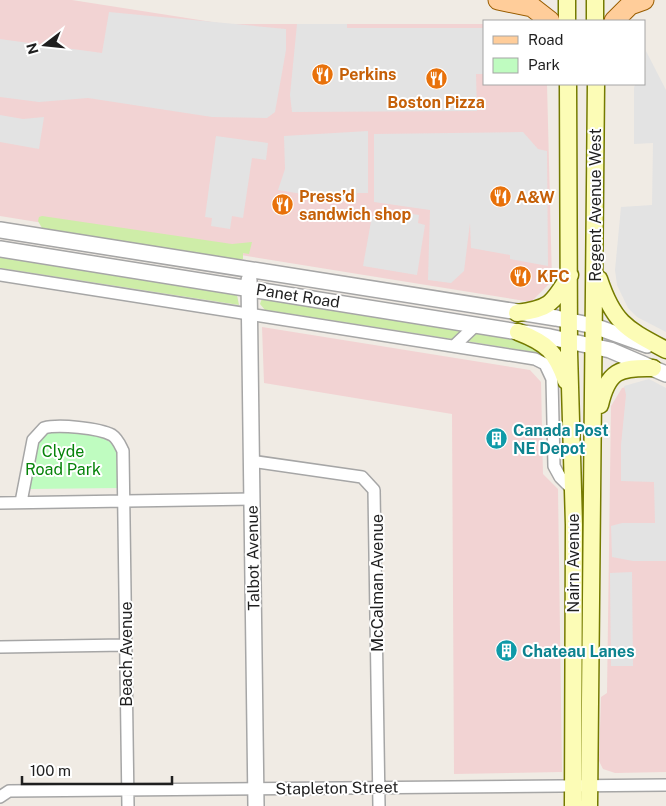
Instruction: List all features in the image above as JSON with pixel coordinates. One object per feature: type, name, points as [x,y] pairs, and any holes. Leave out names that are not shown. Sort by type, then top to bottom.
[{"type":"main road","points":[[498,0],[532,7],[549,20]]},
{"type":"main road","points":[[567,0],[567,20]]},
{"type":"main road","points":[[595,0],[595,20]]},
{"type":"main road","points":[[615,20],[630,5],[644,0]]},
{"type":"main road","name":"Regent Avenue West","points":[[568,85],[570,321]]},
{"type":"main road","name":"Regent Avenue West","points":[[594,326],[596,85]]},
{"type":"main road","points":[[595,269],[605,299],[622,324],[666,350]]},
{"type":"main road","points":[[516,313],[542,309],[555,299],[570,275]]},
{"type":"main road","name":"Nairn Avenue","points":[[570,321],[572,681],[581,785],[589,806]]},
{"type":"main road","name":"Nairn Avenue","points":[[573,806],[581,785],[589,682],[594,326]]},
{"type":"main road","points":[[518,332],[536,339],[551,350],[561,367],[570,396]]},
{"type":"main road","points":[[592,439],[605,384],[615,375],[627,369],[660,371]]},
{"type":"main road","points":[[572,489],[591,490]]},
{"type":"main road","points":[[572,681],[589,682]]},
{"type":"street","name":"Panet Road","points":[[0,230],[570,321],[594,326],[640,342],[666,354]]},
{"type":"street","name":"Panet Road","points":[[0,249],[570,341],[595,346],[660,371]]},
{"type":"street","name":"Talbot Avenue","points":[[256,271],[251,312],[251,461],[256,806]]},
{"type":"street","points":[[0,275],[251,312],[535,359],[545,364],[550,371],[554,466],[560,477],[572,489]]},
{"type":"street","points":[[454,346],[476,325]]},
{"type":"street","points":[[552,398],[570,396]]},
{"type":"street","name":"Beach Avenue","points":[[20,502],[33,440],[44,428],[60,426],[106,432],[117,439],[123,451],[128,806]]},
{"type":"street","name":"McCalman Avenue","points":[[251,461],[362,477],[374,490],[379,806]]},
{"type":"street","points":[[0,503],[252,499]]},
{"type":"street","points":[[0,648],[125,645]]},
{"type":"street","name":"Stapleton Street","points":[[4,794],[128,790],[666,785]]},
{"type":"shaded area","points":[[0,0],[72,0],[225,24],[483,24],[483,85],[547,85],[552,281],[531,302],[0,216]]},
{"type":"shaded area","points":[[109,12],[286,29],[286,50],[275,112],[267,118],[212,117],[88,98],[39,102],[0,97],[0,39],[102,53]]},
{"type":"shaded area","points":[[297,24],[347,24],[347,28],[483,28],[483,74],[476,74],[477,111],[292,112],[290,95]]},
{"type":"shaded area","points":[[646,51],[666,90],[666,332],[637,317],[628,308],[617,285],[615,270],[621,207],[652,205],[653,143],[634,144],[635,85],[646,85]]},
{"type":"shaded area","points":[[0,115],[23,119],[44,117],[39,149],[0,142]]},
{"type":"shaded area","points":[[368,131],[368,193],[357,193],[356,203],[278,190],[285,169],[284,136]]},
{"type":"shaded area","points":[[523,132],[538,149],[547,151],[548,266],[510,259],[510,255],[471,248],[470,223],[464,271],[451,283],[428,280],[430,210],[374,202],[374,134]]},
{"type":"shaded area","points":[[216,136],[268,143],[266,160],[252,158],[243,218],[232,216],[230,229],[211,226],[212,218],[205,217]]},
{"type":"shaded area","points":[[381,209],[419,215],[418,223],[425,225],[417,275],[363,266],[372,216],[379,217]]},
{"type":"shaded area","points":[[262,327],[530,370],[541,382],[543,474],[558,489],[562,772],[454,774],[452,414],[264,383]]},
{"type":"shaded area","points":[[649,379],[666,388],[666,561],[633,561],[612,557],[611,526],[622,523],[655,523],[654,482],[621,481],[621,445],[626,395],[624,386]]},
{"type":"shaded area","points":[[648,381],[666,391],[666,772],[615,773],[603,769],[599,761],[601,697],[607,693],[611,406],[622,388]]},
{"type":"shaded area","points":[[632,572],[633,666],[611,666],[610,573]]},
{"type":"green space","points":[[39,217],[232,244],[252,242],[249,254],[243,253],[243,259],[238,260],[42,228],[38,221]]},
{"type":"green space","points":[[0,254],[233,291],[237,295],[239,305],[0,268]]},
{"type":"green space","points":[[262,298],[465,328],[456,339],[452,339],[265,310],[260,304]]},
{"type":"green space","points":[[479,331],[522,337],[547,357],[533,352],[466,341],[473,333]]},
{"type":"green space","name":"Clyde Road Park","points":[[54,431],[90,435],[108,441],[115,446],[119,456],[119,488],[29,489],[38,444],[44,435]]},
{"type":"place","name":"Perkins","points":[[323,74]]},
{"type":"place","name":"Boston Pizza","points":[[436,78]]},
{"type":"place","name":"A&W","points":[[500,197]]},
{"type":"place","name":"Press’d sandwich shop","points":[[283,205]]},
{"type":"place","name":"KFC","points":[[521,276]]},
{"type":"place","name":"Canada Post NE Depot","points":[[497,439]]},
{"type":"place","name":"Chateau Lanes","points":[[506,651]]}]
